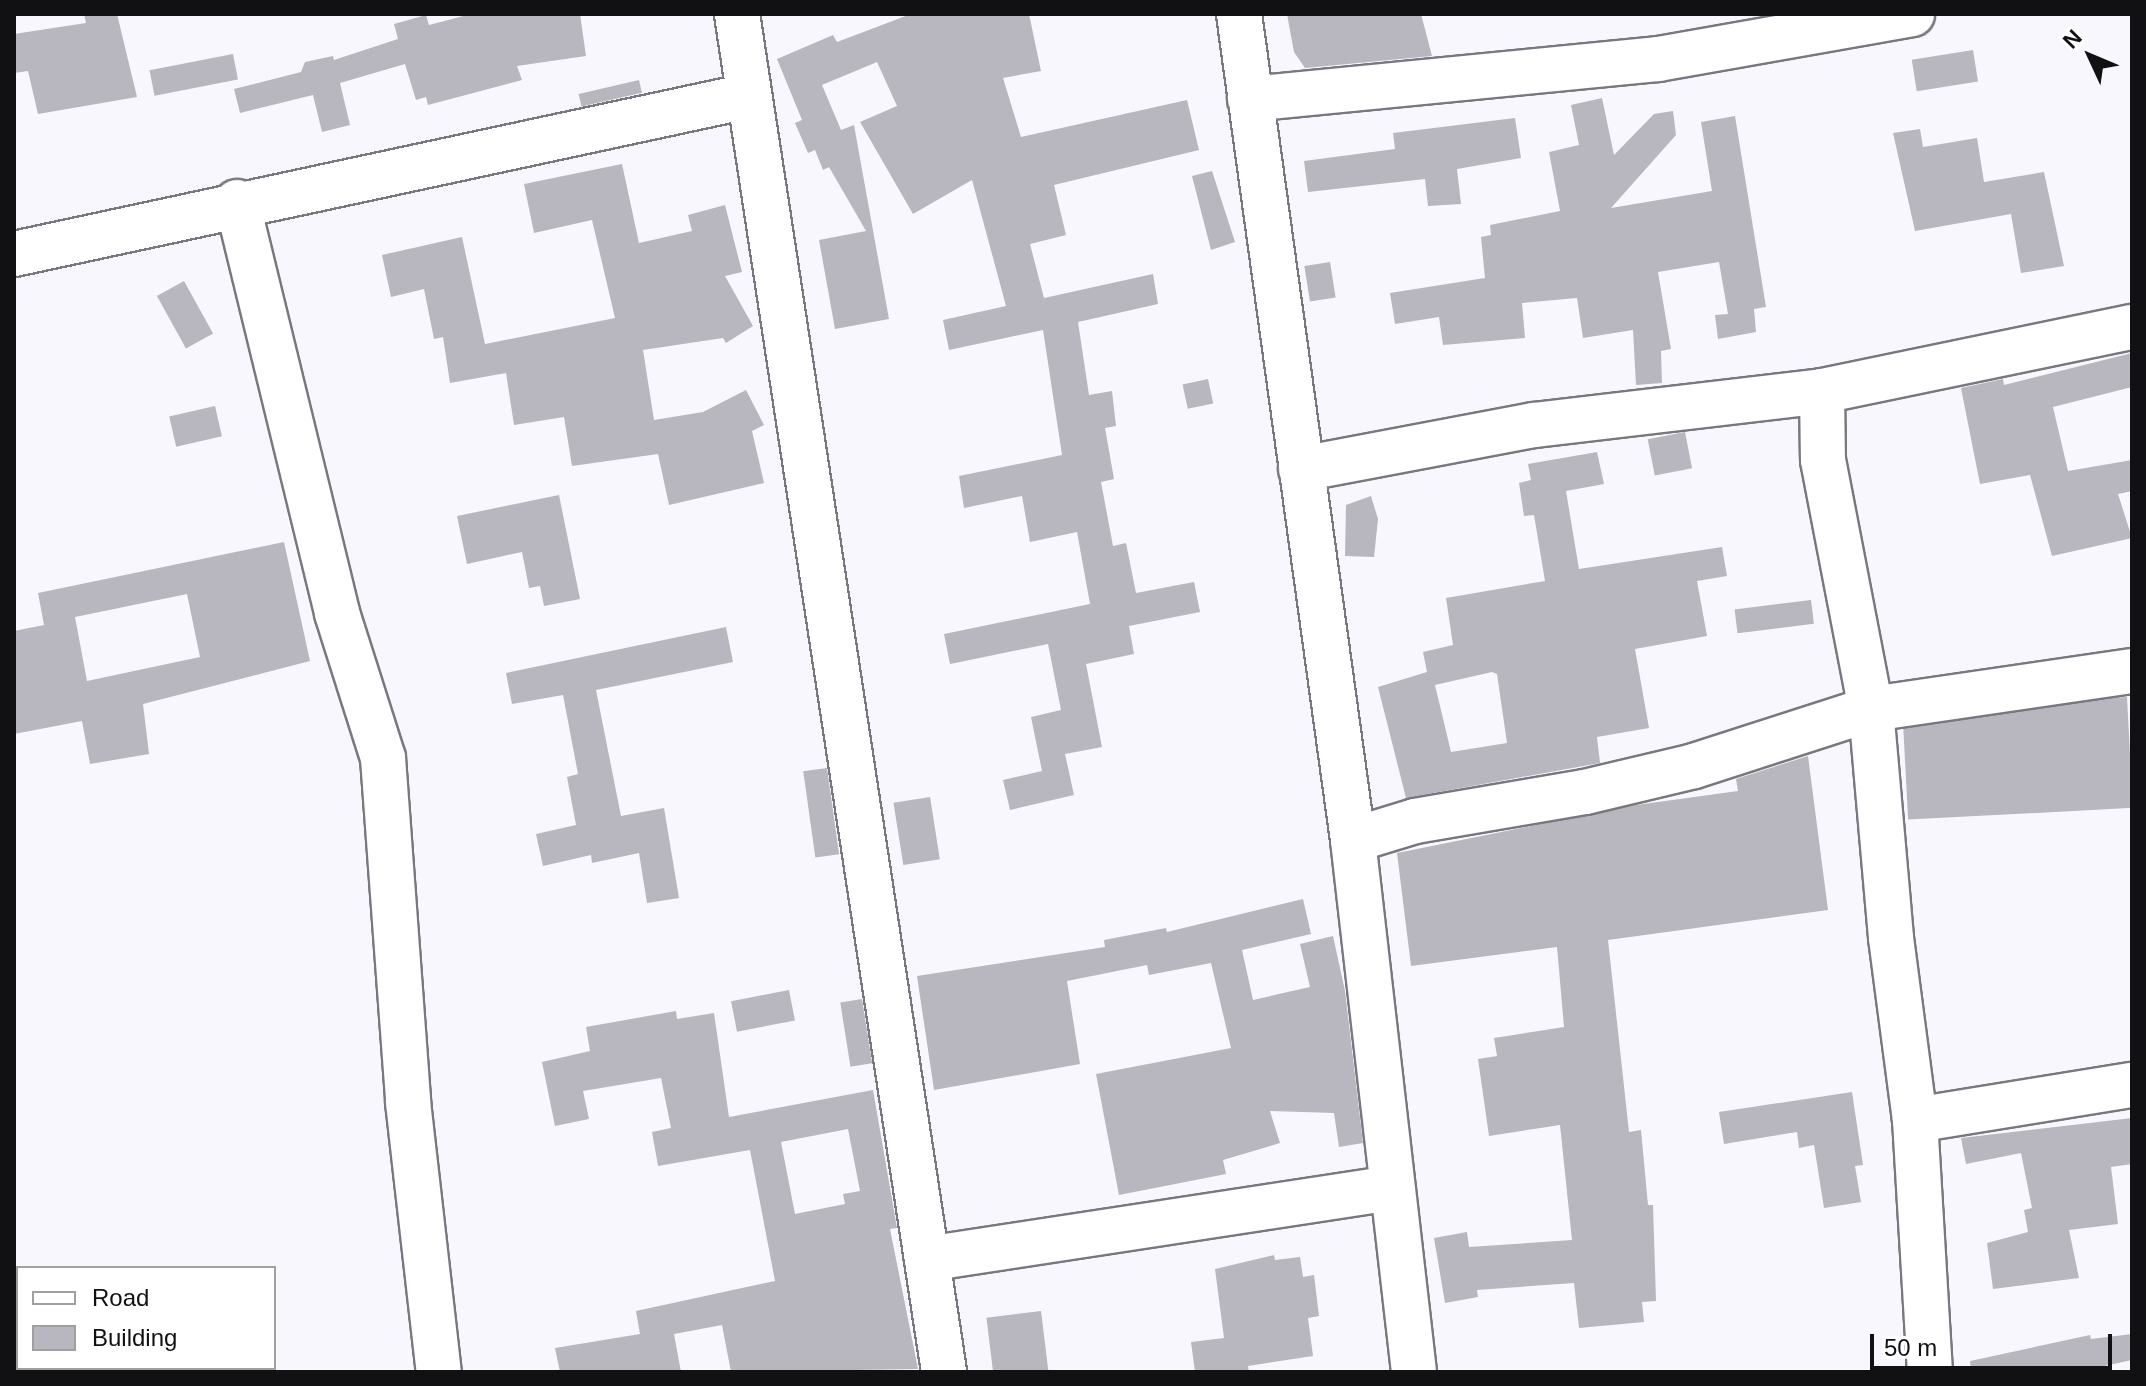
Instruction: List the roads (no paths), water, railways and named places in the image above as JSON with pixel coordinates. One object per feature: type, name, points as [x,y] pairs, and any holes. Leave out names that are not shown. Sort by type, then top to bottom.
[{"type":"street","points":[[737,14],[944,1372]]},
{"type":"street","points":[[1239,14],[1353,840],[1390,1188],[1414,1372]]},
{"type":"street","points":[[1250,99],[1658,59],[1912,14]]},
{"type":"street","points":[[14,254],[237,202],[488,156],[691,104],[748,96]]},
{"type":"street","points":[[237,202],[337,613],[383,758],[410,1118],[439,1372]]},
{"type":"street","points":[[1301,469],[1534,425],[1822,391],[2132,327]]},
{"type":"street","points":[[1822,391],[1823,460],[1871,709],[1891,938],[1915,1120],[1930,1372]]},
{"type":"street","points":[[1353,840],[1415,821],[1585,792],[1694,766],[1871,709],[2132,671]]},
{"type":"street","points":[[1915,1120],[2132,1085]]},
{"type":"street","points":[[927,1259],[1390,1188]]}]
